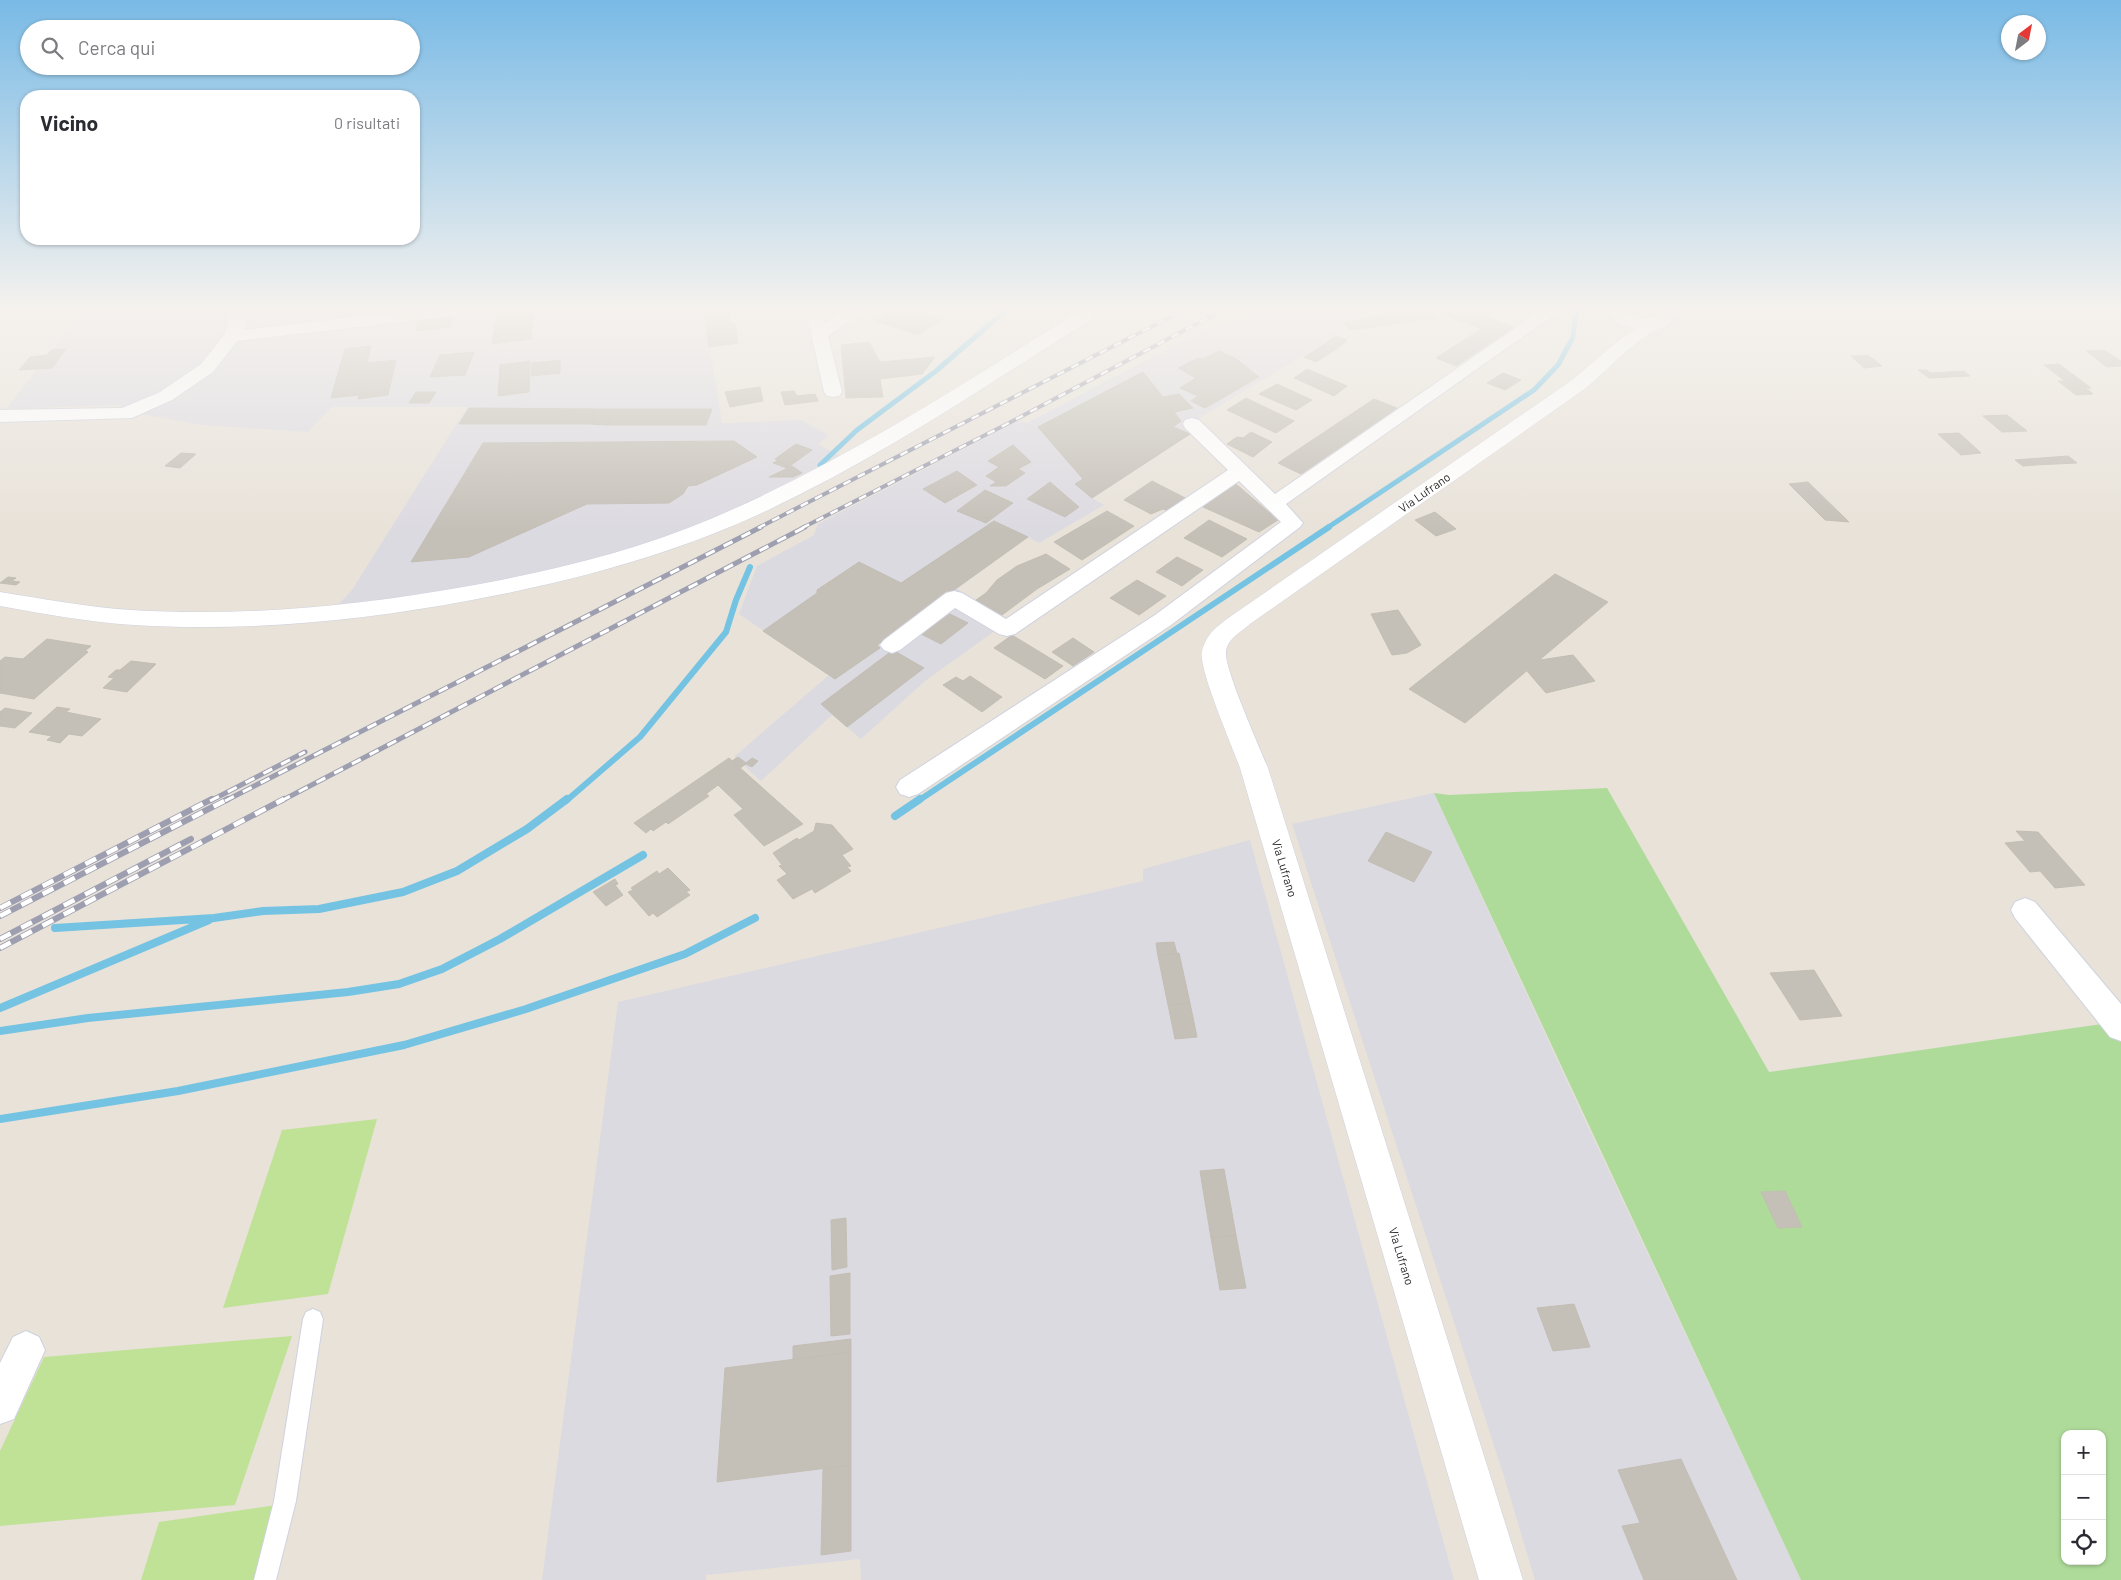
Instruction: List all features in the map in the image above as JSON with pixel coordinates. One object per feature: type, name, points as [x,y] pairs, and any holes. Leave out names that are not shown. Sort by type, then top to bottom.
[{"type":"street","points":[[0,416],[124,414],[166,396],[182,385]]},
{"type":"street","points":[[831,385],[833,392]]},
{"type":"street","points":[[0,599],[79,612],[142,618],[267,620],[329,615],[441,599],[519,584],[585,568],[666,543],[747,512],[849,458],[974,385]]},
{"type":"street","points":[[1273,504],[1445,385]]},
{"type":"street","name":"Via Lufrano","points":[[1501,1580],[1254,768],[1217,671],[1213,653],[1219,637],[1242,619],[1578,385]]},
{"type":"street","points":[[909,787],[1163,620],[1293,523],[1192,424]]},
{"type":"street","points":[[892,645],[954,598],[1007,629],[1240,471]]},
{"type":"street","points":[[2025,910],[2121,1027]]},
{"type":"street","points":[[0,1404],[26,1350]]},
{"type":"lane","points":[[265,1580],[285,1501],[313,1319]]},
{"type":"shaded area","points":[[25,385],[716,385],[722,423],[801,420],[829,435],[818,444],[839,456],[743,506],[710,520],[657,540],[591,560],[518,578],[438,594],[335,608],[352,590],[467,407],[332,407],[308,432],[200,425],[136,413],[117,405],[6,409]]},
{"type":"shaded area","points":[[1100,385],[1255,385],[1201,417],[1190,434],[1092,498],[1104,505],[1039,543],[1028,537],[957,589],[1010,620],[925,681],[861,739],[832,715],[761,781],[734,757],[829,675],[739,614],[757,566],[814,535],[818,524],[1016,422],[1027,423]]},
{"type":"shaded area","points":[[1434,793],[1801,1580],[1535,1580],[1503,1473],[1292,824]]},
{"type":"shaded area","points":[[1250,840],[1454,1580],[861,1580],[860,1559],[706,1575],[706,1580],[542,1580],[618,1002],[1143,881],[1143,869]]},
{"type":"green space","points":[[1607,788],[1769,1072],[2109,1023],[2121,1037],[2121,1580],[1801,1580],[1434,793],[1449,795]]},
{"type":"green space","points":[[377,1119],[328,1294],[223,1308],[282,1130]]},
{"type":"green space","points":[[292,1336],[235,1505],[0,1526],[0,1451],[44,1357]]},
{"type":"green space","points":[[277,1505],[258,1580],[141,1580],[159,1522]]},
{"type":"building","points":[[335,385],[362,385],[359,395],[331,398]]},
{"type":"building","points":[[362,385],[390,385],[388,395],[358,399]]},
{"type":"building","points":[[499,385],[529,385],[529,392],[498,396]]},
{"type":"building","points":[[845,385],[881,385],[883,397],[846,398]]},
{"type":"building","points":[[1119,385],[1153,385],[1163,397],[1179,394],[1193,408],[1174,412],[1181,421],[1173,427],[1190,434],[1092,498],[1075,484],[1083,479],[1038,427]]},
{"type":"building","points":[[1185,385],[1246,385],[1205,408],[1191,401],[1198,396],[1180,388]]},
{"type":"building","points":[[1279,385],[1312,400],[1296,410],[1259,394]]},
{"type":"building","points":[[1309,385],[1347,386],[1334,396]]},
{"type":"building","points":[[1491,385],[1513,385],[1505,390]]},
{"type":"building","points":[[2063,385],[2087,385],[2091,388],[2086,388],[2093,394],[2076,395]]},
{"type":"building","points":[[760,387],[763,401],[730,407],[725,392]]},
{"type":"building","points":[[794,391],[797,396],[815,394],[818,401],[785,405],[781,392]]},
{"type":"building","points":[[416,392],[436,392],[429,403],[409,403]]},
{"type":"building","points":[[1246,398],[1294,421],[1276,433],[1227,410]]},
{"type":"building","points":[[1374,399],[1397,408],[1301,474],[1278,463]]},
{"type":"building","points":[[469,408],[597,409],[589,424],[459,424]]},
{"type":"building","points":[[597,409],[613,409],[606,425],[589,424]]},
{"type":"building","points":[[613,409],[712,409],[706,425],[606,425]]},
{"type":"building","points":[[2007,415],[2027,431],[2002,432],[1983,416]]},
{"type":"building","points":[[1251,432],[1272,442],[1253,457],[1227,444],[1237,437],[1243,438]]},
{"type":"building","points":[[1959,433],[1981,453],[1961,455],[1938,434]]},
{"type":"building","points":[[734,441],[757,457],[697,485],[688,486],[683,494],[669,503],[587,504],[469,557],[411,562],[483,443]]},
{"type":"building","points":[[796,444],[812,450],[787,468],[773,463],[778,460],[775,459]]},
{"type":"building","points":[[1013,445],[1031,462],[1018,469],[1025,473],[1006,486],[990,486],[996,482],[986,476],[999,467],[988,461]]},
{"type":"building","points":[[181,453],[196,454],[180,468],[165,466]]},
{"type":"building","points":[[2068,456],[2077,463],[2035,465],[2027,459]]},
{"type":"building","points":[[2027,459],[2035,465],[2023,466],[2015,460]]},
{"type":"building","points":[[792,466],[802,473],[793,477],[769,477]]},
{"type":"building","points":[[957,471],[977,485],[945,503],[923,489]]},
{"type":"building","points":[[1152,481],[1189,500],[1170,512],[1163,509],[1151,514],[1124,500]]},
{"type":"building","points":[[1050,482],[1079,507],[1065,517],[1027,499]]},
{"type":"building","points":[[1808,482],[1849,522],[1825,520],[1789,484]]},
{"type":"building","points":[[1236,484],[1278,520],[1259,532],[1203,507]]},
{"type":"building","points":[[985,490],[1013,503],[986,523],[957,511]]},
{"type":"building","points":[[1107,511],[1134,526],[1082,560],[1054,542]]},
{"type":"building","points":[[1435,512],[1456,529],[1436,536],[1415,520]]},
{"type":"building","points":[[1209,520],[1247,539],[1222,557],[1184,538]]},
{"type":"building","points":[[994,521],[1028,537],[877,645],[880,648],[835,679],[763,631],[817,593],[817,590],[859,562],[901,583]]},
{"type":"building","points":[[1046,554],[1070,569],[1037,589],[1002,615],[976,600],[986,593],[997,580],[1017,566]]},
{"type":"building","points":[[1177,557],[1203,570],[1182,586],[1156,572]]},
{"type":"building","points":[[1555,574],[1608,602],[1465,723],[1409,689]]},
{"type":"building","points":[[8,577],[16,578],[12,581],[20,582],[16,585],[0,583]]},
{"type":"building","points":[[1137,580],[1166,596],[1139,615],[1110,598]]},
{"type":"building","points":[[1398,610],[1421,645],[1407,653],[1392,655],[1371,614]]},
{"type":"building","points":[[950,614],[968,623],[941,644],[921,634]]},
{"type":"building","points":[[1012,635],[1063,666],[1045,679],[994,648]]},
{"type":"building","points":[[1073,638],[1094,652],[1073,666],[1052,652]]},
{"type":"building","points":[[47,639],[91,646],[85,651],[88,652],[34,699],[0,693],[0,661],[5,657],[23,659]]},
{"type":"building","points":[[893,650],[924,668],[847,727],[821,704]]},
{"type":"building","points":[[1573,655],[1595,681],[1546,693],[1527,671],[1540,660]]},
{"type":"building","points":[[131,661],[156,664],[127,692],[103,688],[114,678],[108,677]]},
{"type":"building","points":[[970,676],[1002,697],[982,712],[943,685],[956,677],[963,681]]},
{"type":"building","points":[[57,707],[70,709],[66,712],[101,719],[82,736],[69,734],[60,743],[47,740],[52,736],[29,732]]},
{"type":"building","points":[[5,708],[32,713],[15,728],[0,726],[0,712]]},
{"type":"building","points":[[738,757],[746,763],[752,758],[758,761],[752,767],[746,764],[740,768],[732,761]]},
{"type":"building","points":[[729,758],[803,824],[764,846],[734,815],[743,809],[718,785],[706,794],[709,796],[668,824],[666,822],[653,831],[651,829],[646,833],[634,823]]},
{"type":"building","points":[[816,823],[832,825],[853,849],[842,855],[851,866],[847,867],[851,871],[815,893],[812,889],[793,899],[777,880],[787,874],[779,866],[782,865],[773,853],[797,838],[799,840],[814,831]]},
{"type":"building","points":[[2016,831],[2038,832],[2085,885],[2055,888],[2040,871],[2030,872],[2005,843],[2025,841]]},
{"type":"building","points":[[1386,832],[1432,852],[1414,882],[1368,861]]},
{"type":"building","points":[[668,868],[690,890],[686,892],[690,895],[657,917],[653,913],[649,916],[628,892],[657,871],[659,874]]},
{"type":"building","points":[[615,879],[618,884],[615,885],[623,895],[606,906],[593,892]]},
{"type":"building","points":[[1174,942],[1177,954],[1158,956],[1156,943]]},
{"type":"building","points":[[1179,953],[1190,1003],[1168,1005],[1158,956]]},
{"type":"building","points":[[1814,970],[1842,1016],[1800,1020],[1770,973]]},
{"type":"building","points":[[1190,1003],[1197,1037],[1175,1039],[1168,1005]]},
{"type":"building","points":[[1224,1169],[1236,1235],[1211,1238],[1200,1171]]},
{"type":"building","points":[[1785,1191],[1802,1227],[1778,1228],[1761,1192]]},
{"type":"building","points":[[846,1218],[847,1267],[832,1270],[831,1220]]},
{"type":"building","points":[[1236,1235],[1246,1288],[1220,1290],[1211,1238]]},
{"type":"building","points":[[850,1273],[850,1334],[831,1336],[830,1276]]},
{"type":"building","points":[[1574,1304],[1590,1347],[1553,1351],[1537,1308]]},
{"type":"building","points":[[851,1339],[851,1352],[793,1360],[793,1346]]},
{"type":"building","points":[[851,1352],[851,1465],[717,1482],[725,1368]]},
{"type":"building","points":[[1681,1459],[1737,1580],[1644,1580],[1622,1526],[1640,1523],[1618,1470]]},
{"type":"building","points":[[851,1465],[851,1551],[821,1555],[823,1469]]},
{"type":"waterway","points":[[820,465],[857,430],[918,385]]},
{"type":"waterway","points":[[1327,528],[1534,390],[1539,385]]},
{"type":"waterway","points":[[918,801],[1329,527]]},
{"type":"waterway","points":[[566,801],[640,737],[726,632],[736,600],[750,567]]},
{"type":"waterway","points":[[55,928],[214,918],[263,911],[319,909],[403,892],[457,871],[527,829],[567,799]]},
{"type":"waterway","points":[[895,816],[920,799]]},
{"type":"waterway","points":[[0,1031],[88,1018],[348,992],[399,984],[442,969],[500,939],[643,855]]},
{"type":"waterway","points":[[0,1119],[178,1091],[404,1045],[526,1009],[685,954],[755,918]]},
{"type":"waterway","points":[[0,1008],[209,920]]},
{"type":"railway","points":[[758,528],[1038,385]]},
{"type":"railway","points":[[802,528],[1081,385]]},
{"type":"railway","points":[[225,801],[761,527]]},
{"type":"railway","points":[[281,801],[805,527]]},
{"type":"railway","points":[[210,801],[305,752]]},
{"type":"railway","points":[[0,908],[212,799]]},
{"type":"railway","points":[[0,916],[228,799]]},
{"type":"railway","points":[[0,948],[284,799]]},
{"type":"railway","points":[[0,939],[191,839]]}]
